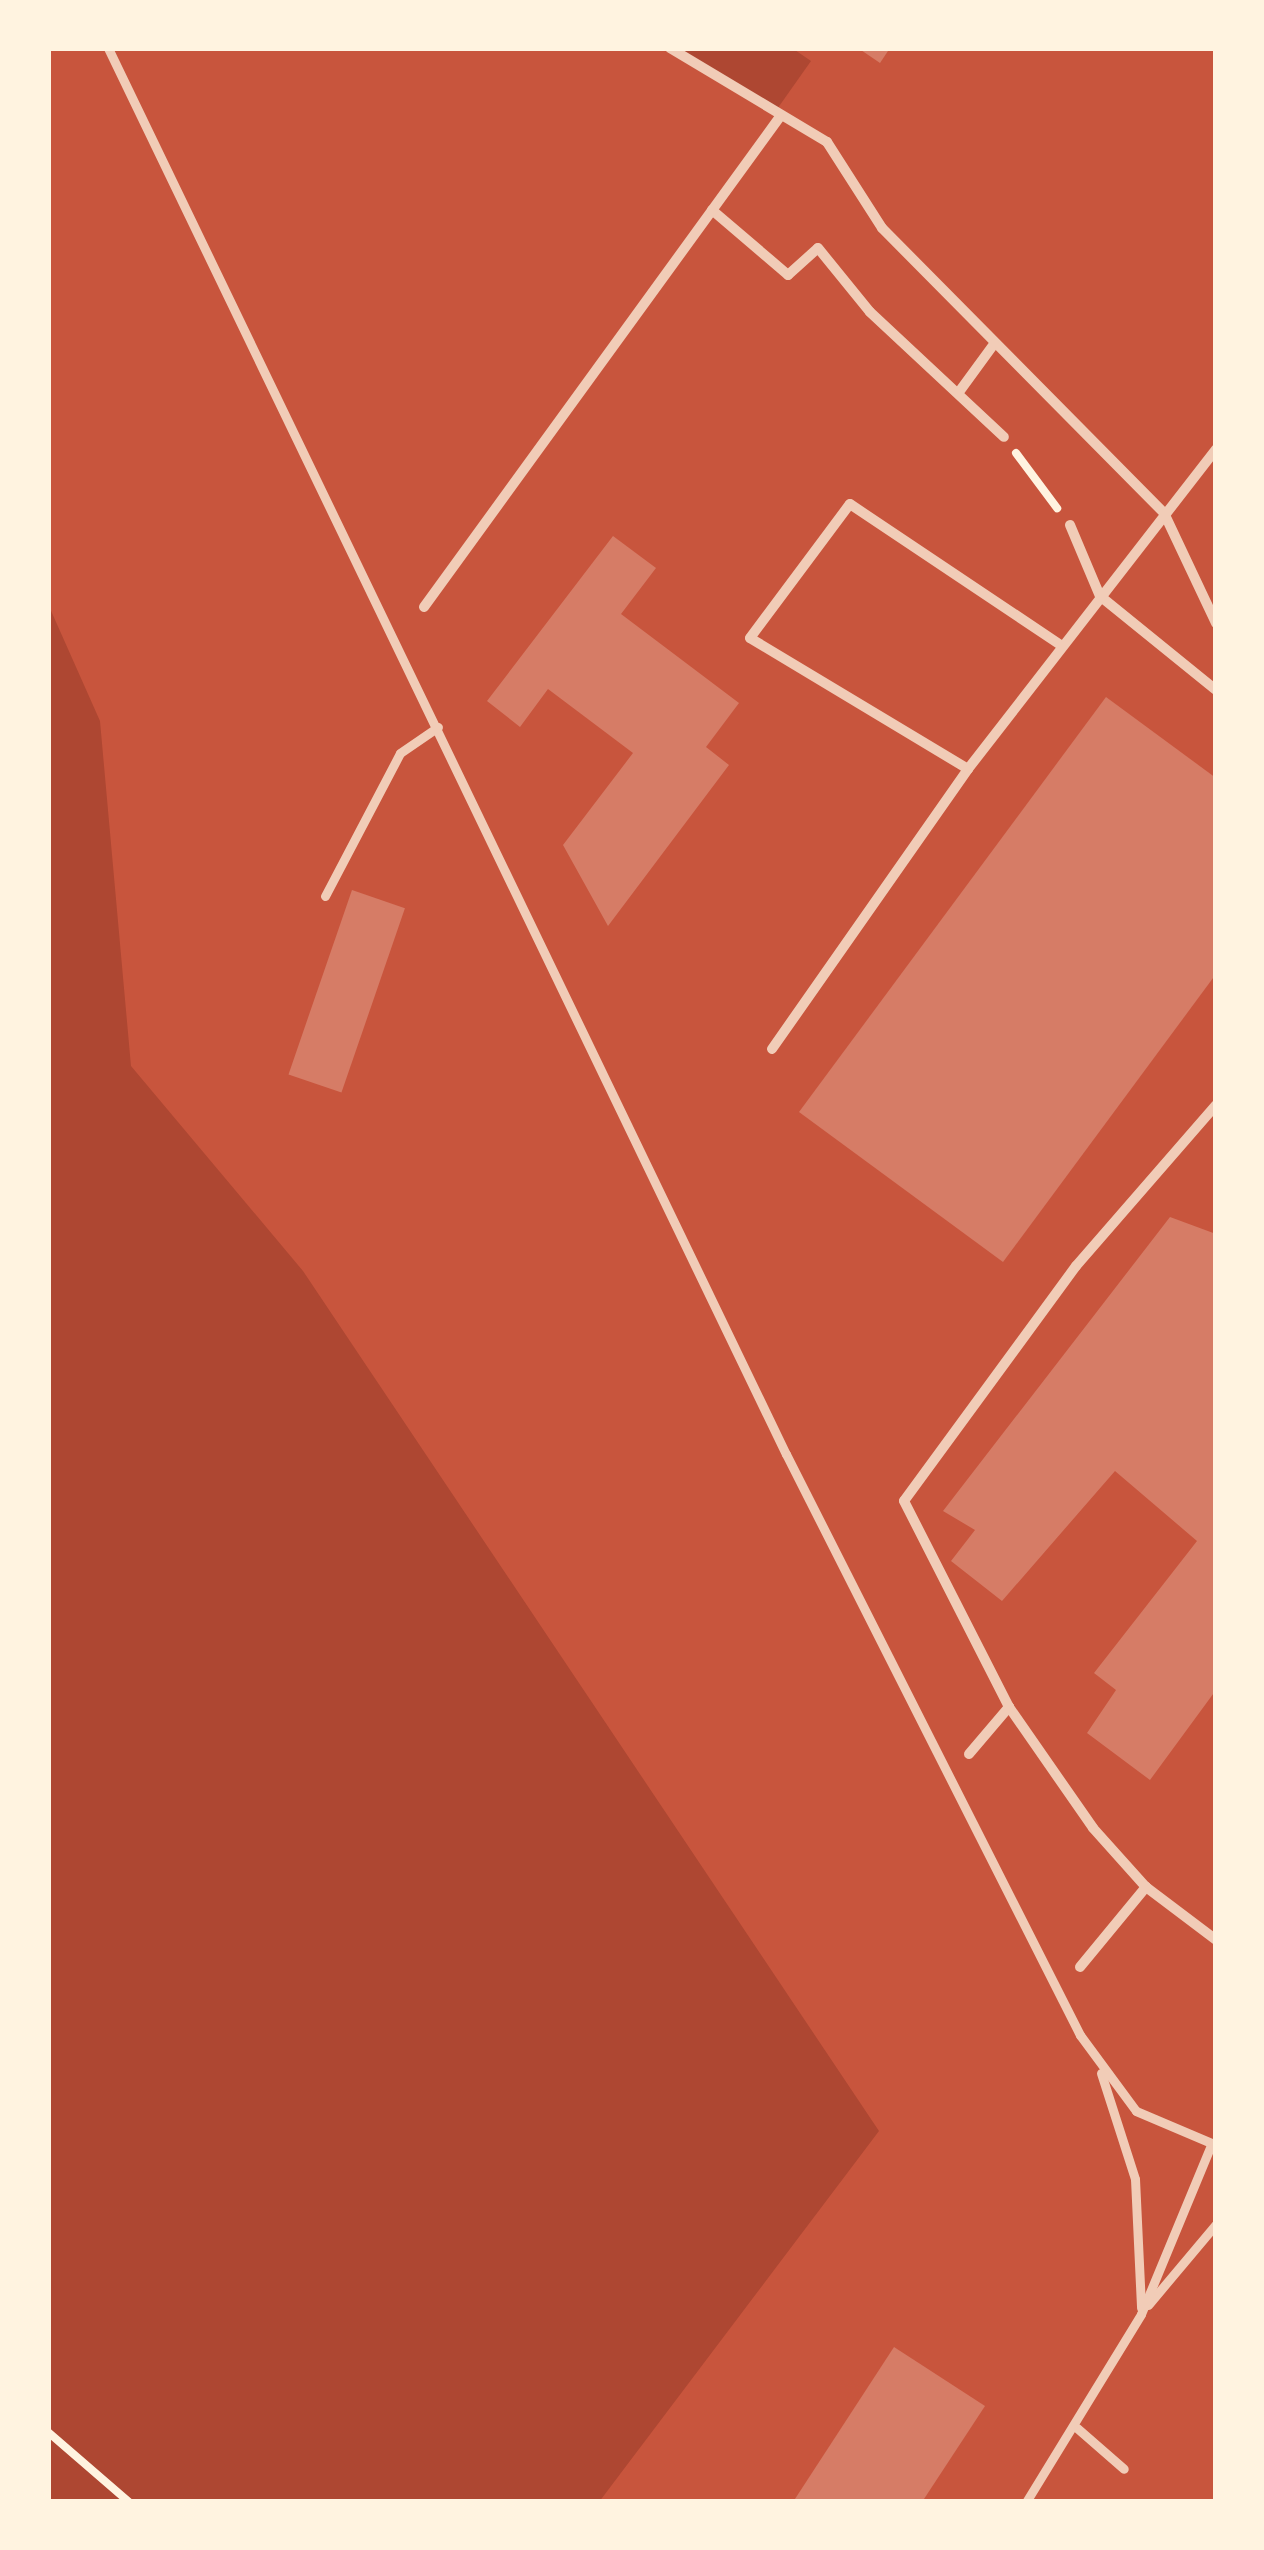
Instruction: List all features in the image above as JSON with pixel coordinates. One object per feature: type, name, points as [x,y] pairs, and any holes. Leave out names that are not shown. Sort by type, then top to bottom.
[{"type":"street","points":[[670,48],[779,118],[827,142],[882,227],[1164,513],[1216,623]]},
{"type":"street","points":[[424,607],[779,118]]},
{"type":"street","points":[[712,210],[788,275],[818,248],[870,312],[1004,437]]},
{"type":"street","points":[[959,392],[994,344]]},
{"type":"street","points":[[772,1048],[968,769],[1216,449]]},
{"type":"street","points":[[968,769],[750,638],[850,504],[1062,646]]},
{"type":"street","points":[[1070,525],[1100,596],[1216,690]]},
{"type":"street","points":[[1216,1105],[1062,1283],[904,1501],[1009,1707],[1093,1828],[1146,1887],[1216,1940]]},
{"type":"street","points":[[969,1754],[1009,1707]]},
{"type":"street","points":[[1081,1967],[1146,1887]]},
{"type":"lane","points":[[108,48],[786,1454],[1100,2067],[1135,2179],[1141,2314]]},
{"type":"lane","points":[[325,896],[400,753],[438,727]]},
{"type":"lane","points":[[1026,2502],[1077,2428],[1141,2314],[1213,2145],[1136,2111],[1100,2067]]},
{"type":"lane","points":[[1141,2314],[1216,2224]]},
{"type":"lane","points":[[1077,2428],[1124,2469]]},
{"type":"path","points":[[1004,437],[1070,525]]},
{"type":"path","points":[[48,2432],[129,2502]]},
{"type":"shaded area","points":[[679,48],[792,48],[811,61],[775,112]]},
{"type":"shaded area","points":[[48,604],[100,721],[131,1066],[303,1271],[879,2131],[599,2502],[48,2502]]},
{"type":"building","points":[[858,48],[890,48],[880,63]]},
{"type":"building","points":[[613,536],[656,568],[621,614],[739,703],[706,747],[729,765],[608,926],[563,845],[633,753],[548,689],[520,727],[487,701]]},
{"type":"building","points":[[1106,697],[1216,778],[1216,974],[1003,1262],[799,1112]]},
{"type":"building","points":[[352,890],[405,908],[341,1093],[289,1074]]},
{"type":"building","points":[[1170,1217],[1216,1234],[1216,1690],[1150,1780],[1087,1733],[1116,1690],[1094,1673],[1197,1541],[1115,1471],[1002,1601],[951,1561],[975,1530],[943,1511]]},
{"type":"building","points":[[894,2347],[985,2406],[922,2502],[793,2502]]}]
